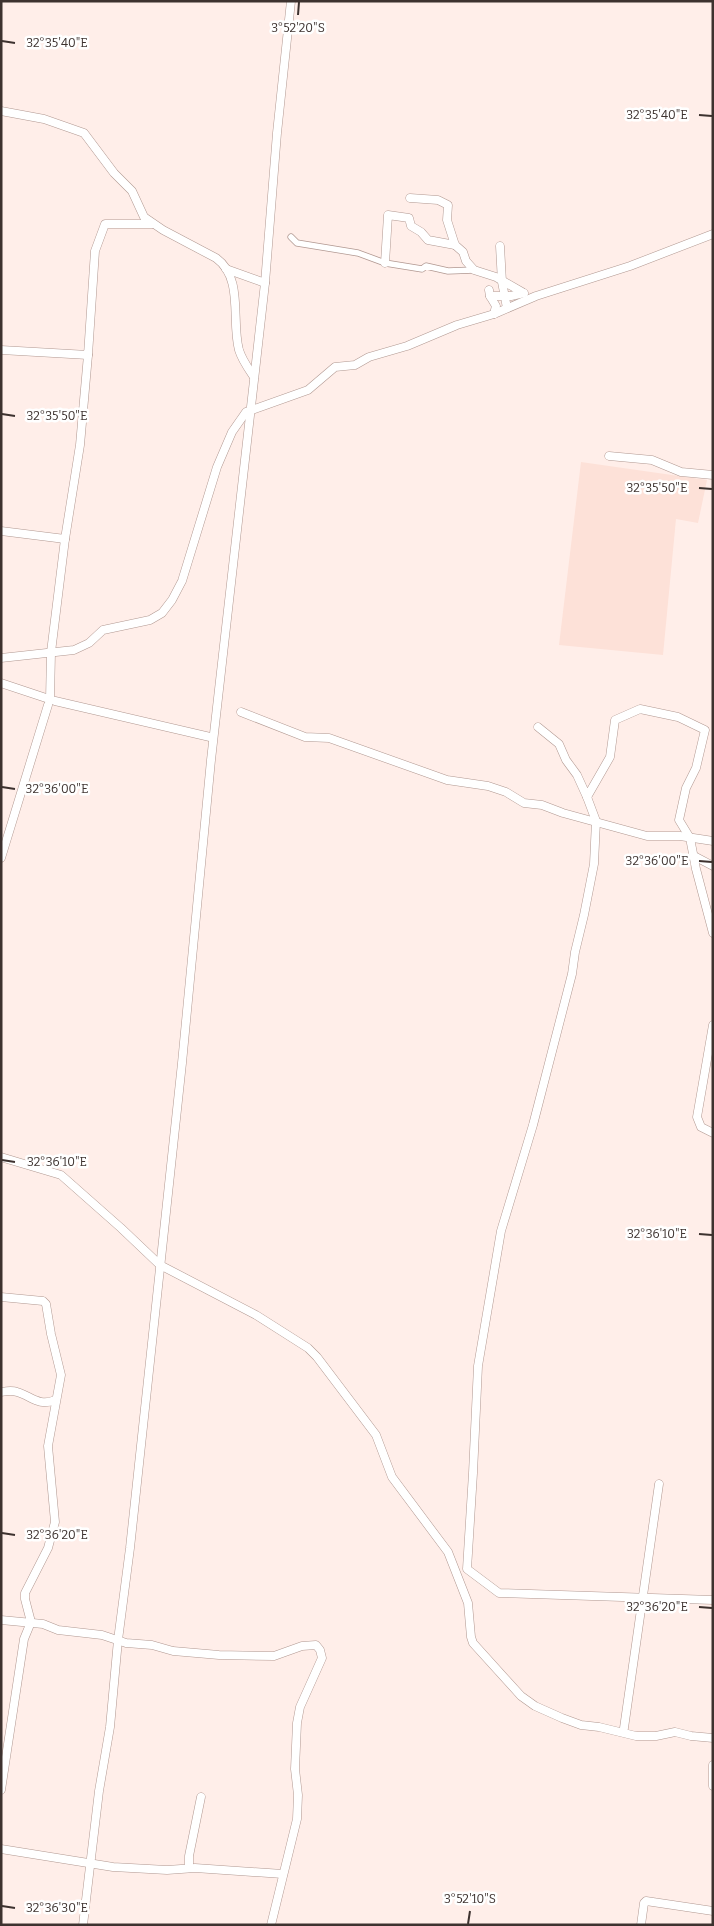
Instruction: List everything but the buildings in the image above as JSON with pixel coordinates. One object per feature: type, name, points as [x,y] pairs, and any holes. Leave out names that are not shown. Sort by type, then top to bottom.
[{"type":"street","points":[[83,1925],[110,1726],[118,1640],[130,1548],[182,1062],[211,760],[249,410],[265,283],[277,133],[291,1]]},
{"type":"street","points":[[1,112],[44,119],[84,133],[114,173],[132,191],[144,217],[153,224],[218,259],[226,269],[234,294],[239,350],[254,377]]},
{"type":"street","points":[[410,198],[438,200],[448,205],[447,220],[455,245]]},
{"type":"street","points":[[385,263],[388,215],[409,218],[411,226],[421,232],[428,240],[455,245],[463,252],[466,261],[474,270]]},
{"type":"street","points":[[1,858],[49,702],[51,652],[65,539],[80,445],[95,251],[105,224],[153,224]]},
{"type":"street","points":[[1,658],[74,650],[89,643],[103,630],[150,620],[162,613],[172,600],[182,581],[217,467],[226,445],[237,422],[249,410],[308,390],[335,367],[355,365],[369,357],[407,346],[458,325],[494,314],[536,296],[630,266],[713,234]]},
{"type":"street","points":[[291,237],[297,242],[358,253],[385,263],[422,269],[426,266],[448,270],[474,270],[496,277],[522,292],[536,296]]},
{"type":"street","points":[[500,246],[502,282],[507,308]]},
{"type":"street","points":[[226,269],[265,283]]},
{"type":"street","points":[[494,314],[496,306],[490,293],[511,296],[522,292]]},
{"type":"street","points":[[1,350],[88,355]]},
{"type":"street","points":[[609,456],[652,460],[680,471],[713,475]]},
{"type":"street","points":[[1,531],[65,539]]},
{"type":"street","points":[[1,682],[49,702],[210,737]]},
{"type":"street","points":[[587,797],[610,757],[615,720],[640,709],[678,717],[705,730],[696,768],[686,788],[680,820],[690,838],[713,933]]},
{"type":"street","points":[[241,712],[305,737],[329,738],[447,780],[488,786],[506,792],[524,803],[542,805],[563,813],[648,836],[672,835],[713,841]]},
{"type":"street","points":[[538,727],[559,744],[587,797],[596,821],[594,864],[572,974],[533,1125],[501,1231],[478,1366],[467,1569],[498,1593],[713,1600]]},
{"type":"street","points":[[694,856],[713,866]]},
{"type":"street","points":[[713,1025],[697,1117],[700,1128],[713,1133]]},
{"type":"street","points":[[1,1157],[61,1175],[160,1265],[256,1316],[308,1348],[317,1357],[376,1435],[392,1477],[448,1552],[468,1603],[473,1643],[521,1696],[535,1706],[572,1722],[623,1734],[647,1737],[676,1732],[687,1736],[713,1738]]},
{"type":"street","points":[[1,1297],[43,1302],[46,1304],[60,1369],[48,1446],[55,1522],[48,1548],[25,1592],[31,1622],[24,1639],[1,1790]]},
{"type":"street","points":[[1,1392],[17,1392],[43,1403],[55,1400]]},
{"type":"street","points":[[624,1728],[659,1484]]},
{"type":"street","points":[[1,1620],[43,1624],[58,1630],[102,1635],[126,1643],[219,1655],[274,1656],[311,1644],[320,1650],[322,1658],[302,1701],[297,1723],[295,1769],[298,1795],[297,1819],[271,1925]]},
{"type":"street","points":[[713,1765],[713,1786]]},
{"type":"street","points":[[188,1868],[201,1797]]},
{"type":"street","points":[[1,1849],[90,1864],[150,1870],[188,1868],[283,1874]]},
{"type":"street","points":[[641,1925],[644,1903],[646,1901],[713,1911]]},
{"type":"shaded area","points":[[581,462],[707,480],[698,523],[676,519],[663,655],[559,645]]}]
